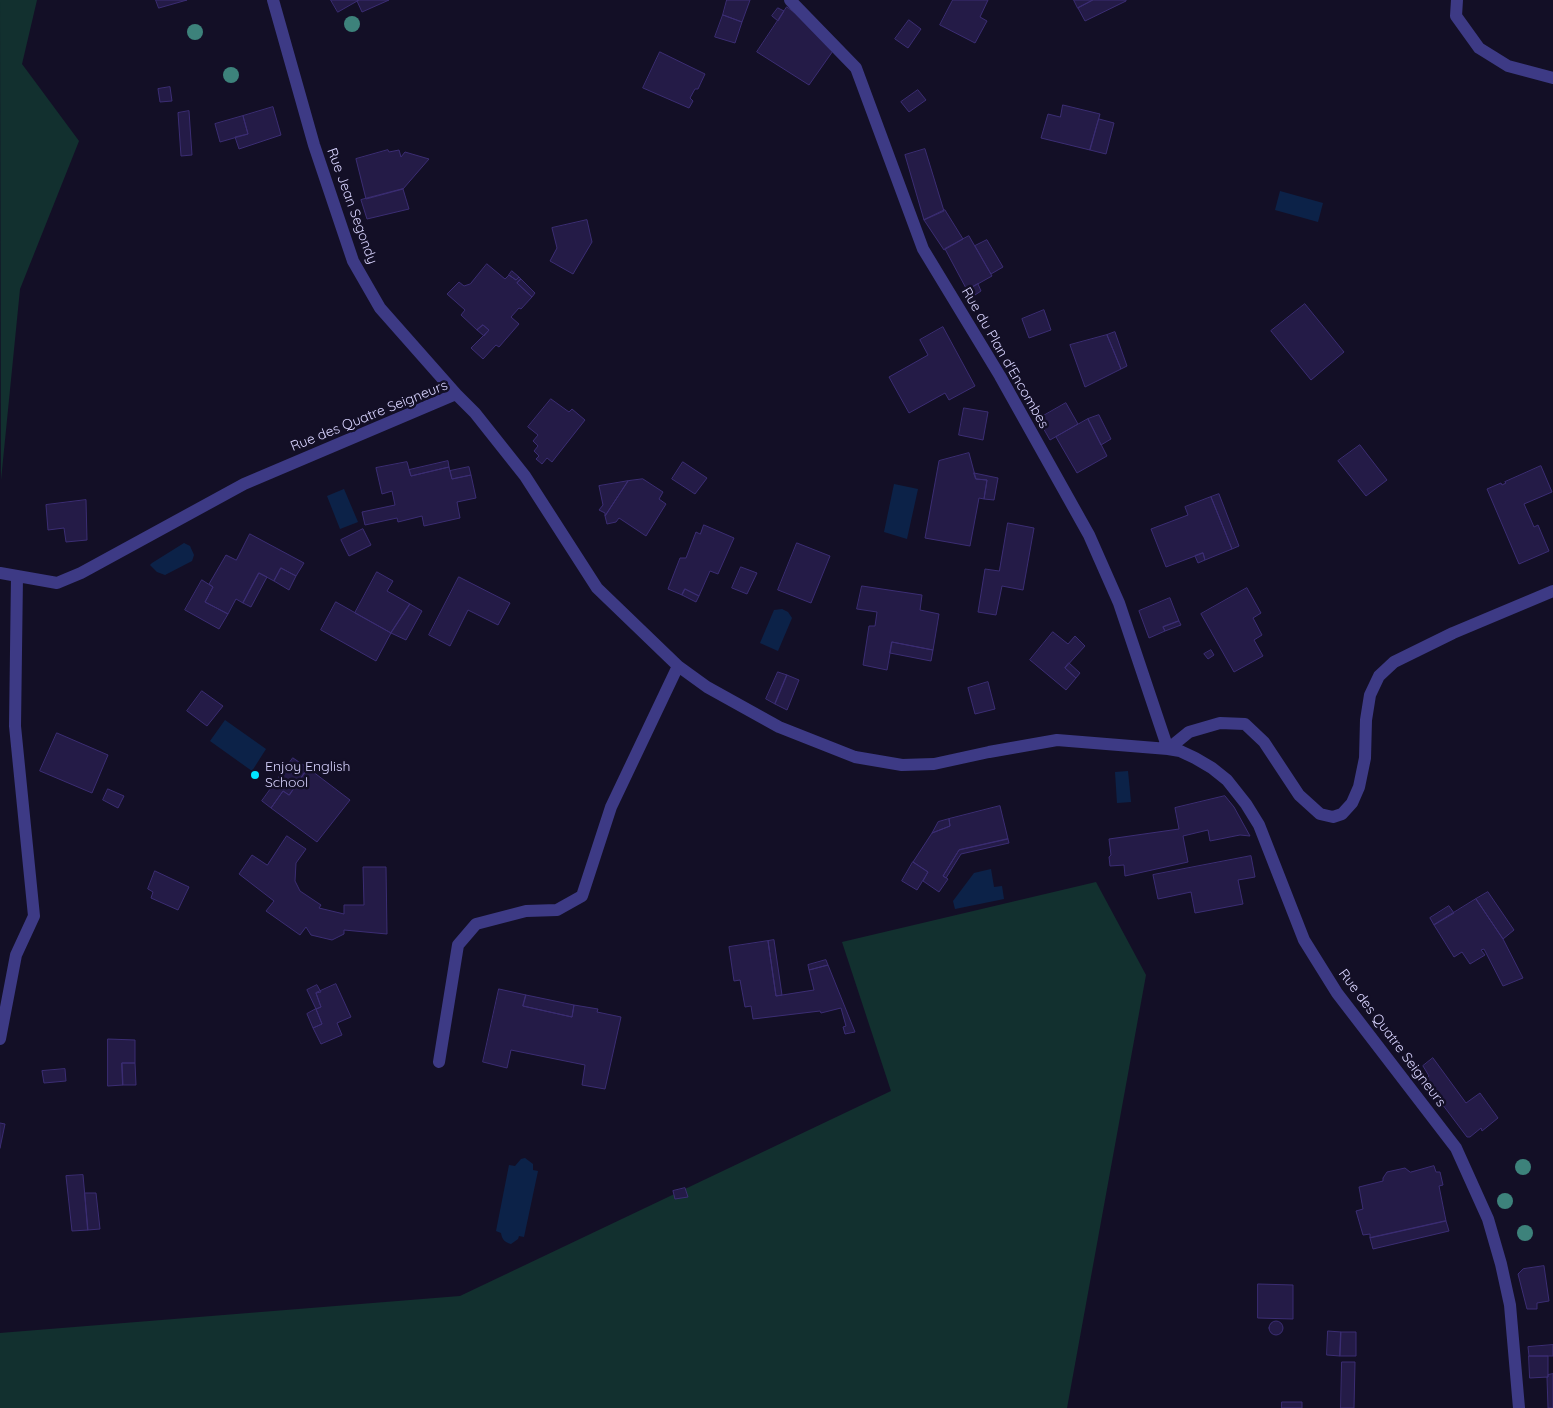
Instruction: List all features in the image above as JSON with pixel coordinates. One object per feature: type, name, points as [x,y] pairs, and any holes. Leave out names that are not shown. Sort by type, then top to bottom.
[{"type":"street","name":"Rue Jean Segondy","points":[[273,0],[314,145],[353,262],[380,308],[456,394]]},
{"type":"street","name":"Rue du Plan d'Encombes","points":[[790,0],[856,68],[923,249],[1000,376],[1089,535],[1119,603],[1168,750]]},
{"type":"street","points":[[1458,0],[1456,16],[1478,48],[1508,66],[1553,78]]},
{"type":"street","name":"Rue des Quatre Seigneurs","points":[[0,573],[57,583],[81,573],[244,484],[456,394],[475,413],[525,476],[597,588],[678,666],[706,686],[779,728],[855,757],[902,765],[934,764],[1057,740],[1168,750],[1195,758],[1227,780],[1246,804],[1259,824],[1304,940],[1332,986],[1456,1148],[1488,1219],[1501,1264],[1510,1305],[1519,1408]]},
{"type":"street","points":[[0,1039],[16,955],[34,916],[15,726],[18,576]]},
{"type":"street","points":[[1168,750],[1189,732],[1220,723],[1244,724],[1264,742],[1299,795],[1320,814],[1333,817],[1342,814],[1352,803],[1358,787],[1365,758],[1366,720],[1370,695],[1380,676],[1394,662],[1453,633],[1553,591]]},
{"type":"street","points":[[439,1062],[458,945],[476,924],[526,911],[557,910],[582,896],[611,807],[678,666]]},
{"type":"green space","points":[[0,0],[37,0],[22,64],[79,141],[20,289],[1,480]]},
{"type":"green space","points":[[1096,882],[1146,975],[1067,1408],[0,1408],[0,1333],[460,1296],[891,1091],[842,942]]},
{"type":"water","points":[[1280,191],[1323,203],[1318,222],[1275,210]]},
{"type":"water","points":[[894,484],[918,489],[907,539],[884,532]]},
{"type":"water","points":[[344,489],[358,522],[340,529],[327,496]]},
{"type":"water","points":[[184,543],[190,546],[194,555],[192,561],[165,575],[157,572],[150,565],[152,563]]},
{"type":"water","points":[[782,609],[788,612],[792,618],[778,651],[760,643],[774,610]]},
{"type":"water","points":[[225,720],[266,749],[252,771],[210,741]]},
{"type":"water","points":[[1128,771],[1131,802],[1117,803],[1115,772]]},
{"type":"water","points":[[991,869],[994,887],[1002,886],[1004,899],[955,909],[953,901],[974,873]]},
{"type":"water","points":[[525,1158],[533,1164],[533,1170],[538,1171],[524,1237],[519,1236],[511,1244],[503,1239],[501,1233],[496,1231],[509,1165],[515,1166],[521,1159]]},
{"type":"building","points":[[156,0],[187,0],[159,8]]},
{"type":"building","points":[[331,0],[359,0],[338,12]]},
{"type":"building","points":[[389,0],[362,12],[357,1]]},
{"type":"building","points":[[727,0],[750,0],[742,22],[723,15]]},
{"type":"building","points":[[953,0],[988,0],[980,17],[987,21],[975,43],[940,25]]},
{"type":"building","points":[[1074,0],[1093,0],[1078,8]]},
{"type":"building","points":[[1093,0],[1126,1],[1085,21],[1078,8]]},
{"type":"building","points":[[787,7],[806,21],[835,48],[809,85],[757,52]]},
{"type":"building","points":[[778,8],[784,11],[778,21],[772,16]]},
{"type":"building","points":[[723,15],[742,22],[735,43],[715,37]]},
{"type":"building","points":[[909,20],[921,29],[908,48],[895,39]]},
{"type":"building","points":[[660,52],[705,74],[698,89],[695,89],[690,98],[693,101],[689,108],[643,88]]},
{"type":"building","points":[[170,87],[172,101],[160,102],[158,89]]},
{"type":"building","points":[[918,90],[926,100],[909,112],[901,102]]},
{"type":"building","points":[[1063,105],[1100,114],[1090,150],[1041,138],[1048,114],[1060,117]]},
{"type":"building","points":[[273,107],[281,135],[239,149],[235,137],[248,134],[243,116]]},
{"type":"building","points":[[189,111],[192,155],[181,156],[178,113]]},
{"type":"building","points":[[243,116],[248,134],[220,142],[215,124]]},
{"type":"building","points":[[1099,119],[1114,123],[1106,154],[1090,150]]},
{"type":"building","points":[[925,149],[944,211],[924,220],[905,155]]},
{"type":"building","points":[[388,150],[389,152],[399,150],[401,157],[405,152],[429,159],[403,189],[366,199],[356,159]]},
{"type":"building","points":[[403,189],[409,209],[367,219],[361,200]]},
{"type":"building","points":[[945,210],[963,239],[944,250],[924,220]]},
{"type":"building","points":[[587,220],[592,242],[573,274],[550,261],[557,248],[552,228]]},
{"type":"building","points":[[969,236],[992,276],[967,290],[945,249]]},
{"type":"building","points":[[987,240],[1003,267],[991,274],[975,246]]},
{"type":"building","points":[[487,264],[505,279],[509,275],[516,280],[519,277],[521,279],[517,283],[532,297],[511,317],[519,324],[499,347],[496,345],[483,359],[471,348],[489,330],[483,325],[477,330],[461,315],[465,310],[447,294],[459,282],[464,286],[470,284]]},
{"type":"building","points":[[512,271],[519,277],[516,280],[509,275]]},
{"type":"building","points":[[521,279],[535,293],[532,297],[517,283]]},
{"type":"building","points":[[978,284],[981,291],[972,297],[967,290]]},
{"type":"building","points":[[1305,304],[1344,352],[1311,380],[1271,331]]},
{"type":"building","points":[[1044,310],[1051,330],[1029,338],[1022,319]]},
{"type":"building","points":[[483,325],[489,330],[484,336],[477,330]]},
{"type":"building","points":[[943,327],[975,386],[949,400],[945,393],[909,413],[889,377],[928,355],[920,340]]},
{"type":"building","points":[[1115,332],[1127,366],[1121,369],[1107,335]]},
{"type":"building","points":[[1107,335],[1121,369],[1085,387],[1070,345]]},
{"type":"building","points":[[551,399],[569,412],[572,409],[585,420],[552,462],[547,458],[542,464],[536,459],[539,456],[534,451],[538,446],[533,441],[538,435],[528,427]]},
{"type":"building","points":[[1066,403],[1078,424],[1050,440],[1038,419]]},
{"type":"building","points":[[964,408],[988,412],[983,440],[959,435]]},
{"type":"building","points":[[1099,415],[1111,439],[1101,445],[1088,419]]},
{"type":"building","points":[[1088,419],[1107,456],[1077,473],[1056,437]]},
{"type":"building","points":[[1360,445],[1387,480],[1366,496],[1338,461]]},
{"type":"building","points":[[969,453],[976,479],[987,480],[984,499],[979,498],[970,546],[925,538],[939,461]]},
{"type":"building","points":[[448,461],[449,467],[411,476],[409,470]]},
{"type":"building","points":[[407,462],[411,476],[449,467],[452,479],[471,475],[476,498],[457,502],[460,518],[424,526],[422,516],[398,522],[397,518],[365,525],[362,512],[395,505],[392,491],[382,494],[376,468]]},
{"type":"building","points":[[683,462],[707,478],[695,494],[672,479]]},
{"type":"building","points":[[1541,466],[1552,492],[1524,504],[1534,527],[1538,525],[1549,551],[1519,564],[1487,489],[1501,483],[1502,485]]},
{"type":"building","points":[[469,467],[471,475],[452,479],[450,471]]},
{"type":"building","points":[[974,473],[998,478],[994,500],[984,499],[987,480],[976,479]]},
{"type":"building","points":[[643,479],[663,492],[659,499],[666,504],[646,536],[619,518],[616,522],[607,524],[605,516],[628,481]]},
{"type":"building","points":[[628,481],[605,516],[605,513],[599,510],[603,505],[599,486]]},
{"type":"building","points":[[1219,494],[1239,546],[1232,549],[1211,497]]},
{"type":"building","points":[[1211,497],[1232,549],[1205,560],[1203,553],[1166,567],[1151,529],[1188,515],[1185,507]]},
{"type":"building","points":[[86,500],[87,540],[66,542],[64,528],[48,530],[46,505]]},
{"type":"building","points":[[1008,523],[1034,528],[1023,590],[1002,586],[996,615],[978,612],[985,569],[999,571]]},
{"type":"building","points":[[704,525],[734,538],[718,574],[710,571],[699,596],[685,589],[682,595],[668,589],[680,558],[686,558],[696,532],[700,534]]},
{"type":"building","points":[[363,529],[371,545],[349,556],[341,540]]},
{"type":"building","points":[[250,534],[304,563],[296,576],[281,568],[274,581],[259,573],[243,603],[236,599],[228,614],[205,602],[213,587],[209,584],[226,555],[236,560]]},
{"type":"building","points":[[797,543],[830,556],[811,603],[778,590]]},
{"type":"building","points":[[1203,553],[1205,560],[1198,563],[1195,556]]},
{"type":"building","points":[[741,567],[757,573],[747,594],[732,588]]},
{"type":"building","points":[[281,568],[296,576],[289,590],[274,581]]},
{"type":"building","points":[[377,572],[393,581],[387,591],[410,604],[391,633],[355,613]]},
{"type":"building","points":[[259,573],[267,577],[251,607],[243,603]]},
{"type":"building","points":[[459,577],[510,603],[498,625],[468,610],[450,646],[429,635]]},
{"type":"building","points":[[202,580],[213,587],[205,602],[228,614],[219,629],[185,610]]},
{"type":"building","points":[[862,586],[922,595],[920,610],[939,614],[933,650],[892,642],[887,670],[863,665],[869,626],[875,626],[877,612],[857,609]]},
{"type":"building","points":[[1247,588],[1261,613],[1253,618],[1262,635],[1254,640],[1263,656],[1234,672],[1201,614]]},
{"type":"building","points":[[685,589],[699,596],[696,602],[682,595]]},
{"type":"building","points":[[1170,598],[1179,621],[1163,627],[1165,631],[1149,638],[1139,611]]},
{"type":"building","points":[[336,602],[391,633],[376,661],[321,630]]},
{"type":"building","points":[[410,604],[422,611],[406,640],[391,633]]},
{"type":"building","points":[[1179,621],[1181,625],[1165,631],[1163,627]]},
{"type":"building","points":[[1053,632],[1068,644],[1075,636],[1085,646],[1065,668],[1076,678],[1066,690],[1030,660]]},
{"type":"building","points":[[892,642],[933,650],[931,661],[890,653]]},
{"type":"building","points":[[1211,650],[1214,655],[1208,659],[1204,654]]},
{"type":"building","points":[[1069,663],[1080,673],[1076,678],[1065,668]]},
{"type":"building","points":[[778,672],[787,675],[775,704],[766,699]]},
{"type":"building","points":[[787,675],[799,680],[787,710],[775,704]]},
{"type":"building","points":[[988,682],[995,709],[975,714],[968,688]]},
{"type":"building","points":[[202,691],[223,706],[207,726],[187,711]]},
{"type":"building","points":[[57,733],[108,755],[92,793],[40,771]]},
{"type":"building","points":[[293,758],[308,768],[289,795],[283,791],[271,808],[262,801]]},
{"type":"building","points":[[308,768],[350,800],[317,842],[271,808],[283,791],[289,795]]},
{"type":"building","points":[[108,789],[124,796],[118,808],[103,800]]},
{"type":"building","points":[[1225,796],[1234,807],[1250,836],[1240,835],[1210,841],[1208,830],[1183,836],[1188,862],[1125,876],[1124,865],[1110,866],[1109,839],[1179,829],[1175,808]]},
{"type":"building","points":[[1000,806],[1008,839],[959,850],[943,876],[948,879],[939,892],[923,881],[928,872],[913,862],[932,833],[950,826],[949,819]]},
{"type":"building","points":[[949,819],[950,826],[932,833],[938,822]]},
{"type":"building","points":[[287,836],[306,849],[296,863],[295,881],[300,891],[321,905],[319,908],[344,914],[344,905],[364,905],[363,867],[386,867],[387,934],[344,930],[344,934],[332,940],[311,935],[306,927],[300,935],[266,911],[274,901],[239,874],[252,855],[267,865]]},
{"type":"building","points":[[1008,839],[1009,843],[961,854],[946,878],[943,876],[959,850]]},
{"type":"building","points":[[1251,856],[1255,877],[1238,880],[1243,904],[1195,913],[1191,892],[1158,899],[1153,875]]},
{"type":"building","points":[[913,862],[928,872],[917,890],[902,881]]},
{"type":"building","points":[[155,871],[189,887],[178,910],[151,898],[153,892],[148,889]]},
{"type":"building","points":[[1488,892],[1514,930],[1503,939],[1476,899]]},
{"type":"building","points":[[1476,899],[1503,939],[1523,978],[1503,986],[1484,949],[1481,950],[1485,955],[1470,964],[1462,952],[1454,957],[1434,925]]},
{"type":"building","points":[[1449,906],[1454,913],[1434,925],[1430,918]]},
{"type":"building","points":[[774,940],[782,995],[776,996],[768,941]]},
{"type":"building","points":[[768,941],[776,996],[814,990],[809,970],[828,965],[855,1032],[845,1034],[843,1027],[846,1026],[841,1008],[821,1013],[820,1011],[753,1019],[751,1006],[745,1007],[740,980],[734,981],[729,947]]},
{"type":"building","points":[[826,960],[828,965],[809,970],[808,965]]},
{"type":"building","points":[[336,984],[351,1017],[337,1023],[342,1035],[321,1044],[313,1028],[322,1024],[316,1009],[321,1007],[316,993]]},
{"type":"building","points":[[317,985],[321,992],[316,993],[321,1007],[316,1009],[307,990]]},
{"type":"building","points":[[499,989],[526,995],[523,1006],[572,1017],[574,1005],[598,1009],[597,1012],[621,1017],[605,1089],[582,1085],[585,1065],[511,1050],[507,1068],[483,1062]]},
{"type":"building","points":[[526,995],[574,1005],[572,1017],[523,1006]]},
{"type":"building","points":[[316,1009],[322,1024],[313,1028],[307,1014]]},
{"type":"building","points":[[108,1039],[135,1040],[135,1063],[122,1063],[123,1085],[108,1086]]},
{"type":"building","points":[[1433,1058],[1466,1103],[1480,1093],[1498,1118],[1482,1131],[1481,1128],[1470,1137],[1467,1137],[1424,1080],[1429,1076],[1423,1066]]},
{"type":"building","points":[[122,1063],[135,1063],[136,1085],[123,1085]]},
{"type":"building","points":[[65,1069],[66,1081],[44,1083],[42,1071]]},
{"type":"building","points":[[0,1123],[5,1124],[0,1148]]},
{"type":"building","points":[[1434,1166],[1436,1172],[1440,1172],[1443,1185],[1439,1186],[1446,1221],[1370,1238],[1370,1234],[1363,1235],[1356,1211],[1363,1209],[1359,1187],[1383,1181],[1387,1172],[1405,1168],[1410,1172]]},
{"type":"building","points":[[83,1175],[88,1230],[72,1231],[66,1176]]},
{"type":"building","points":[[685,1188],[688,1197],[675,1199],[673,1191]]},
{"type":"building","points":[[85,1193],[96,1193],[100,1229],[88,1230]]},
{"type":"building","points":[[1446,1221],[1449,1231],[1373,1249],[1370,1238]]},
{"type":"building","points":[[1544,1266],[1549,1301],[1537,1303],[1537,1309],[1527,1309],[1518,1274],[1523,1269]]},
{"type":"building","points":[[1258,1284],[1293,1285],[1293,1319],[1258,1318]]},
{"type":"building","points":[[1273,1321],[1279,1321],[1283,1328],[1279,1335],[1273,1335],[1269,1331],[1269,1325]]},
{"type":"building","points":[[1328,1331],[1341,1332],[1340,1356],[1327,1355]]},
{"type":"building","points":[[1341,1332],[1356,1332],[1356,1356],[1340,1356]]},
{"type":"building","points":[[1553,1345],[1553,1356],[1529,1356],[1528,1347]]},
{"type":"building","points":[[1529,1356],[1548,1356],[1548,1377],[1530,1378]]},
{"type":"building","points":[[1342,1362],[1355,1362],[1354,1408],[1341,1408]]},
{"type":"building","points":[[1553,1374],[1553,1408],[1548,1408],[1547,1377]]},
{"type":"building","points":[[1282,1402],[1302,1402],[1302,1408],[1282,1408]]},
{"type":"place","name":"Enjoy English School","points":[[255,775]]}]
